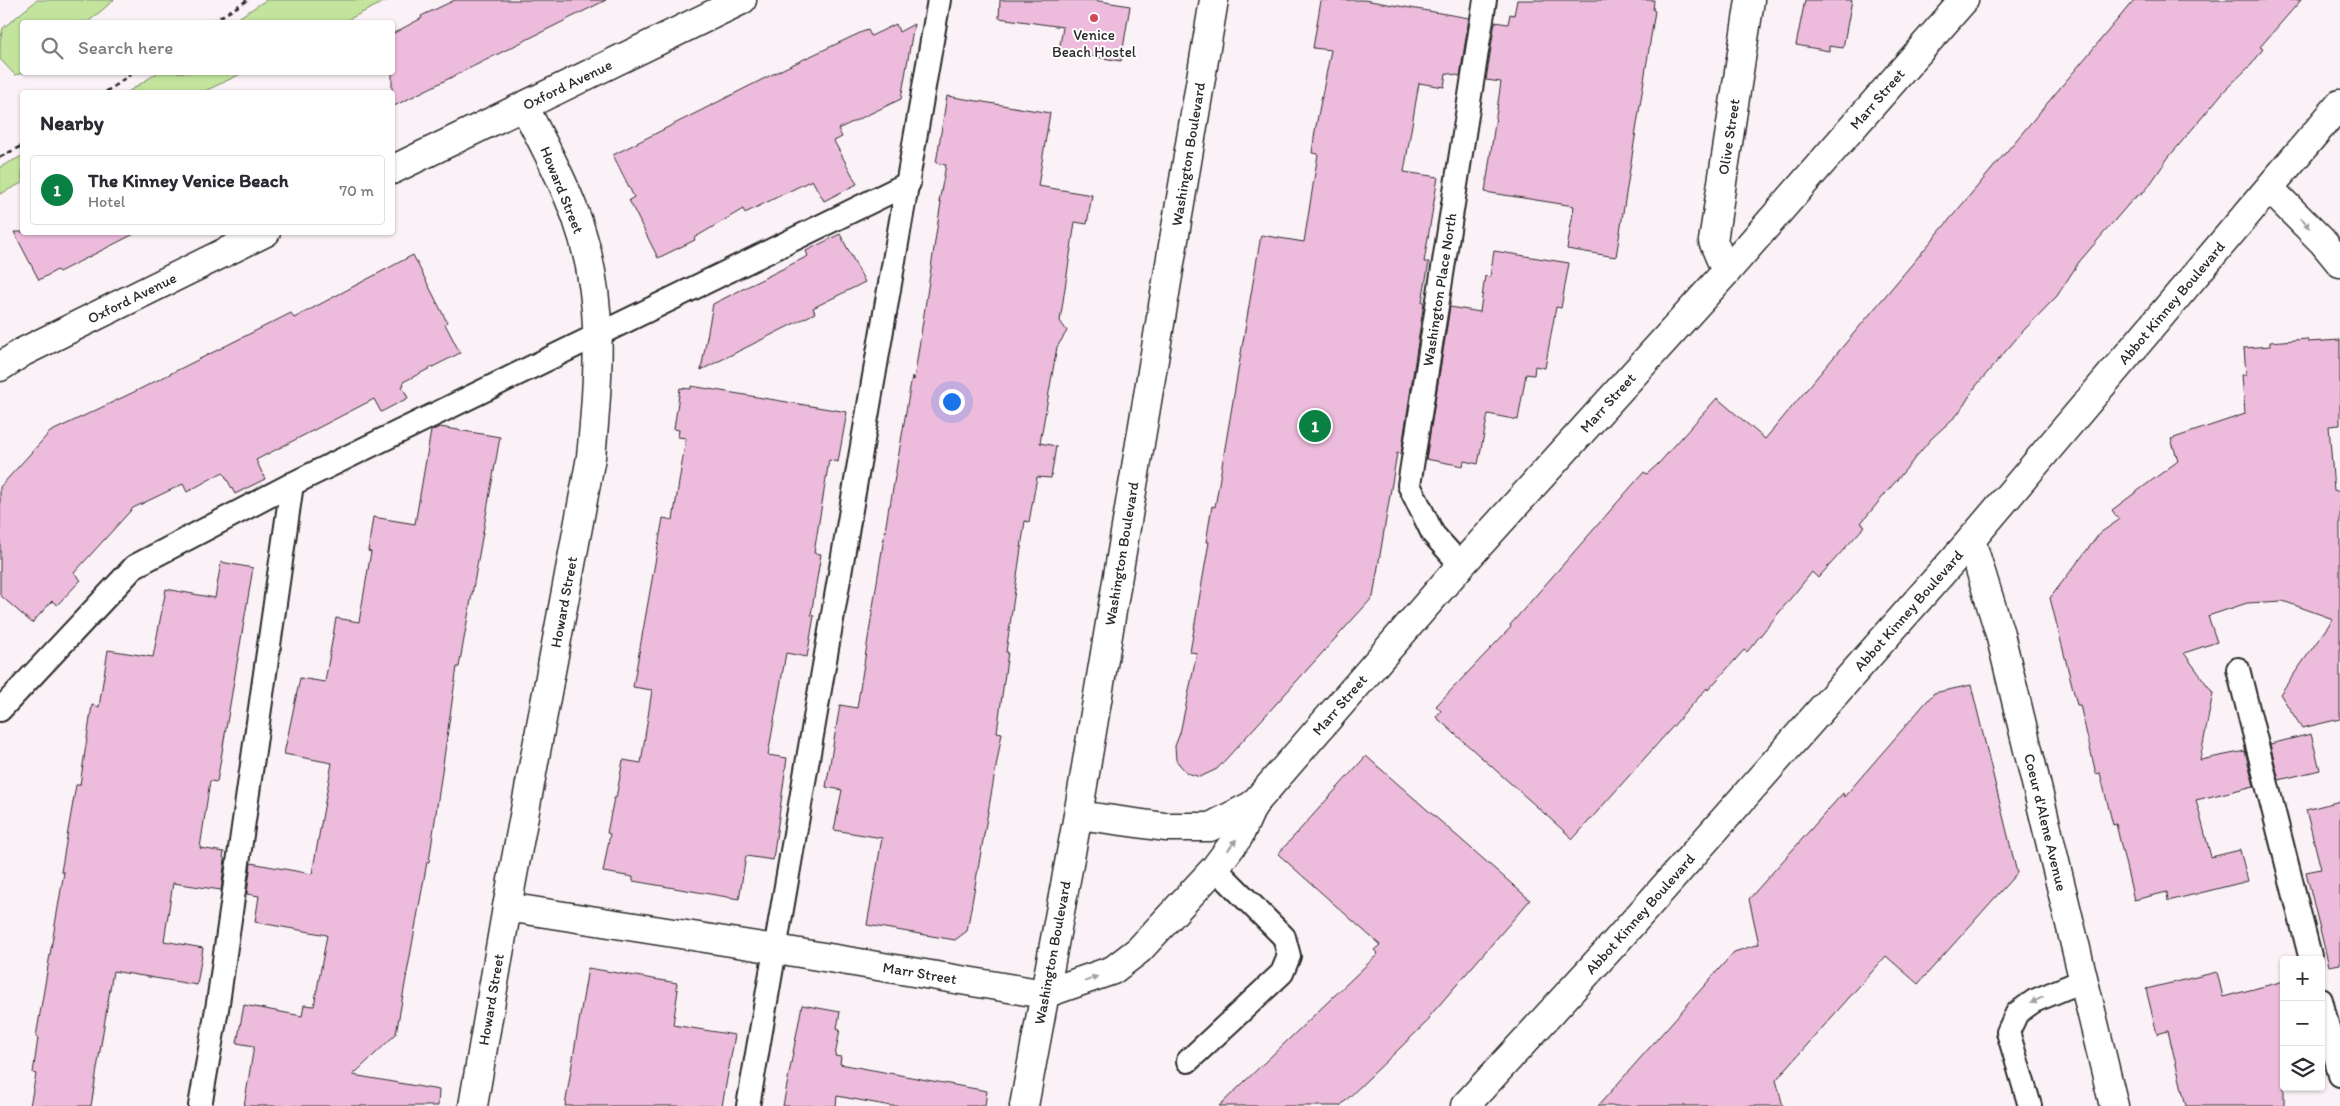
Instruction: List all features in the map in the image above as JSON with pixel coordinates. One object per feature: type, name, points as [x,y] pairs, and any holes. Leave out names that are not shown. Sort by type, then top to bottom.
[{"type":"street","name":"Oxford Avenue","points":[[395,169],[742,0]]},
{"type":"street","name":"Washington Boulevard","points":[[1024,1106],[1078,814],[1214,0]]},
{"type":"street","name":"Olive Street","points":[[1726,272],[1713,241],[1750,0]]},
{"type":"street","name":"Marr Street","points":[[506,907],[776,949],[1044,994],[1113,970],[1139,950],[1215,868],[1239,836],[1253,806],[1461,565],[1726,272],[1964,0]]},
{"type":"street","name":"Abbot Kinney Boulevard","points":[[1465,1106],[1606,952],[1972,540],[2340,104]]},
{"type":"street","name":"Howard Street","points":[[472,1106],[506,907],[591,456],[599,385],[598,334],[594,284],[577,220],[548,152],[524,106]]},
{"type":"street","points":[[2270,189],[2322,241],[2340,263]]},
{"type":"street","name":"Oxford Avenue","points":[[3,358],[260,235]]},
{"type":"street","name":"Coeur d'Alene Avenue","points":[[1972,540],[2000,634],[2082,981],[2114,1106]]},
{"type":"street","name":"Marr Street","points":[[1078,814],[1165,827],[1210,826],[1253,806]]},
{"type":"lane","points":[[748,1106],[909,183],[939,0]]},
{"type":"lane","name":"Washington Place North","points":[[1461,565],[1433,534],[1409,485],[1485,0]]},
{"type":"lane","points":[[0,710],[135,566],[292,484],[909,183]]},
{"type":"lane","points":[[200,1106],[218,1003],[292,484]]},
{"type":"lane","points":[[2238,669],[2310,956]]},
{"type":"lane","points":[[1188,1061],[1282,973],[1289,956],[1284,937],[1215,868]]},
{"type":"lane","points":[[2030,1106],[2008,1032],[2017,1014],[2034,1001],[2082,981]]},
{"type":"lane","points":[[2321,1001],[2340,1074]]},
{"type":"path","points":[[215,20],[248,0]]},
{"type":"path","points":[[109,90],[130,75]]},
{"type":"path","points":[[0,157],[20,147]]},
{"type":"green space","points":[[37,0],[114,0],[90,20],[20,20],[20,74],[15,75],[0,59],[0,41],[3,28]]},
{"type":"green space","points":[[266,0],[388,0],[347,20],[235,20]]},
{"type":"green space","points":[[154,75],[239,75],[207,90],[131,90]]},
{"type":"green space","points":[[20,157],[20,184],[0,194],[0,167]]},
{"type":"building","points":[[455,0],[606,0],[395,106],[395,90],[392,90],[392,75],[395,75],[395,32],[422,18],[421,16]]},
{"type":"building","points":[[1000,0],[1093,0],[1130,6],[1121,61],[1059,51],[1063,27],[999,18]]},
{"type":"building","points":[[1321,0],[1364,0],[1469,18],[1460,76],[1446,73],[1444,87],[1419,83],[1404,172],[1438,177],[1424,262],[1429,262],[1422,302],[1424,302],[1401,454],[1397,453],[1373,597],[1217,769],[1200,777],[1187,773],[1179,764],[1176,760],[1175,746],[1180,733],[1197,653],[1190,652],[1209,542],[1206,542],[1212,506],[1215,507],[1261,235],[1304,242],[1318,154],[1312,153],[1315,131],[1331,50],[1313,48]]},
{"type":"building","points":[[1517,0],[1654,0],[1653,10],[1655,11],[1616,257],[1567,249],[1574,206],[1485,192],[1501,82],[1486,80],[1495,22],[1508,24],[1510,14],[1514,15]]},
{"type":"building","points":[[1805,0],[1852,0],[1843,48],[1829,46],[1829,51],[1796,45]]},
{"type":"building","points":[[2134,0],[2301,0],[2260,47],[2263,49],[2252,64],[2225,90],[2168,158],[2146,190],[2133,199],[2079,262],[2057,296],[2022,332],[1976,386],[1958,414],[1931,439],[1861,523],[1865,526],[1818,578],[1812,572],[1747,652],[1744,650],[1708,690],[1707,688],[1573,839],[1436,717],[1441,711],[1436,706],[1511,627],[1510,625],[1644,472],[1647,474],[1659,463],[1717,398],[1765,439]]},
{"type":"building","points":[[896,24],[899,32],[914,24],[901,99],[838,129],[842,137],[834,141],[857,184],[824,201],[812,180],[745,213],[743,209],[694,238],[695,240],[658,258],[629,200],[634,197],[613,155],[785,68],[862,32],[868,30],[871,36]]},
{"type":"building","points":[[947,96],[1050,113],[1038,186],[1092,195],[1087,224],[1075,222],[1060,321],[1067,331],[1057,347],[1040,443],[1056,446],[1051,478],[1037,477],[1029,522],[1025,521],[1006,652],[1008,652],[997,732],[1002,733],[967,931],[955,940],[867,925],[882,838],[834,830],[842,790],[826,787],[840,705],[857,708],[912,376],[914,380],[941,202],[939,202],[946,165],[936,163]]},
{"type":"building","points":[[14,232],[20,232],[20,235],[132,235],[59,272],[57,270],[39,280]]},
{"type":"building","points":[[840,234],[865,282],[813,308],[815,313],[701,370],[713,304],[808,256],[806,251]]},
{"type":"building","points":[[1494,251],[1569,263],[1561,308],[1556,307],[1545,368],[1535,366],[1534,375],[1526,374],[1518,420],[1488,414],[1478,464],[1464,461],[1463,466],[1426,459],[1450,307],[1480,312],[1485,276],[1490,277]]},
{"type":"building","points":[[413,255],[447,322],[445,324],[460,353],[403,382],[404,385],[402,386],[408,398],[381,412],[374,399],[256,460],[265,479],[235,494],[223,472],[187,492],[183,484],[133,508],[74,573],[81,580],[57,605],[52,601],[32,623],[0,595],[0,487],[50,432],[291,313],[294,318]]},
{"type":"building","points":[[2307,339],[2308,342],[2340,340],[2340,425],[2329,426],[2334,490],[2340,492],[2340,719],[2302,728],[2280,694],[2333,619],[2283,601],[2247,603],[2208,616],[2217,642],[2184,653],[2213,693],[2200,760],[2245,751],[2254,786],[2196,800],[2211,857],[2240,850],[2248,881],[2168,901],[2167,892],[2134,900],[2116,824],[2113,825],[2100,773],[2096,774],[2080,705],[2077,705],[2050,598],[2100,533],[2119,520],[2112,510],[2178,461],[2171,439],[2245,414],[2242,375],[2246,375],[2244,348],[2270,346],[2270,342]]},
{"type":"building","points":[[691,386],[847,412],[838,462],[829,460],[814,553],[821,554],[811,615],[814,616],[807,657],[786,653],[768,755],[787,758],[773,860],[746,856],[739,899],[633,881],[633,877],[603,872],[610,834],[607,833],[623,760],[641,763],[652,690],[633,687],[663,518],[673,520],[686,438],[678,437],[679,430],[674,429],[680,388],[691,389]]},
{"type":"building","points":[[440,427],[500,437],[459,667],[457,667],[429,862],[427,862],[396,1034],[353,1075],[439,1090],[438,1106],[244,1106],[254,1046],[237,1043],[244,1005],[302,1016],[304,1005],[314,1006],[327,935],[255,922],[259,896],[247,894],[251,863],[312,874],[332,763],[284,754],[300,678],[325,682],[336,618],[359,622],[371,552],[368,551],[373,517],[415,524],[431,431]]},
{"type":"building","points":[[221,562],[253,568],[217,782],[210,781],[200,848],[224,852],[223,858],[225,859],[221,890],[173,883],[164,941],[203,948],[197,985],[113,971],[91,1106],[30,1106],[36,1074],[33,1073],[38,1038],[36,1037],[64,872],[61,872],[68,831],[76,785],[80,785],[92,705],[99,707],[108,650],[153,657],[166,589],[215,598]]},
{"type":"building","points":[[1971,685],[2017,873],[1918,984],[1886,956],[1776,1080],[1783,1106],[1598,1106],[1734,952],[1759,944],[1749,899],[1843,793],[1844,797],[1934,693]]},
{"type":"building","points":[[2311,734],[2320,770],[2279,780],[2270,744]]},
{"type":"building","points":[[1366,756],[1530,900],[1428,1018],[1430,1019],[1340,1106],[1219,1106],[1378,954],[1374,950],[1380,945],[1278,854]]},
{"type":"building","points":[[2340,801],[2340,964],[2329,966],[2306,872],[2321,869],[2306,810]]},
{"type":"building","points":[[588,968],[677,983],[676,989],[678,990],[673,1025],[735,1035],[722,1106],[565,1106]]},
{"type":"building","points":[[2217,972],[2223,997],[2280,982],[2280,1091],[2284,1091],[2284,1106],[2186,1106],[2168,1031],[2157,1034],[2146,989]]},
{"type":"building","points":[[802,1005],[840,1012],[837,1028],[840,1029],[835,1056],[841,1057],[840,1064],[987,1091],[985,1106],[891,1106],[837,1096],[836,1106],[783,1106]]},
{"type":"place","name":"Venice Beach Hostel","points":[[1094,18]]},
{"type":"place","name":"The Kinney Venice Beach","points":[[1315,426]]}]
